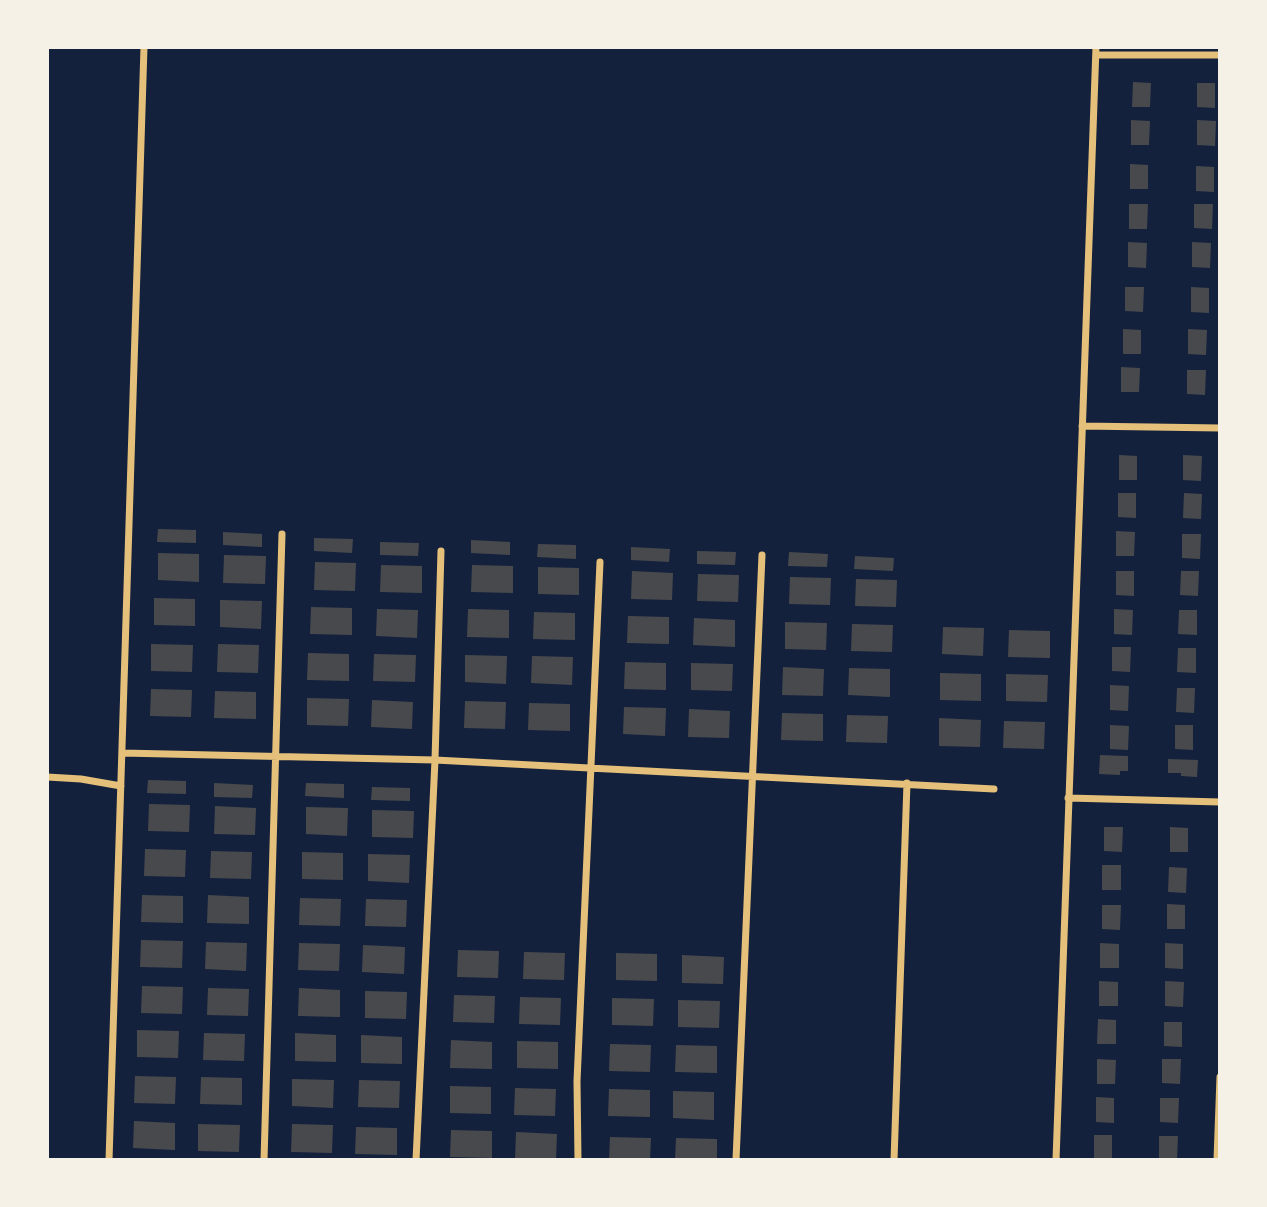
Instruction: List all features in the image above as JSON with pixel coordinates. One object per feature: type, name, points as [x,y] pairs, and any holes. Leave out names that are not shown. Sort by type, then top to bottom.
[{"type":"street","points":[[109,1160],[144,47]]},
{"type":"street","points":[[1056,1160],[1096,51],[1220,55]]},
{"type":"street","points":[[1082,426],[1220,428]]},
{"type":"street","points":[[264,1160],[282,534]]},
{"type":"street","points":[[416,1160],[435,760],[441,551]]},
{"type":"street","points":[[736,1160],[762,555]]},
{"type":"street","points":[[578,1160],[577,1081],[600,562]]},
{"type":"street","points":[[122,752],[435,760],[994,789]]},
{"type":"street","points":[[47,777],[81,779],[121,786]]},
{"type":"street","points":[[894,1160],[907,783]]},
{"type":"street","points":[[1068,798],[1220,802]]},
{"type":"street","points":[[1217,1160],[1220,1077]]},
{"type":"building","points":[[1133,82],[1151,83],[1150,107],[1132,107]]},
{"type":"building","points":[[1197,83],[1215,83],[1215,108],[1197,107]]},
{"type":"building","points":[[1131,120],[1150,121],[1149,145],[1131,145]]},
{"type":"building","points":[[1197,120],[1216,121],[1215,146],[1197,145]]},
{"type":"building","points":[[1130,164],[1148,165],[1148,189],[1130,189]]},
{"type":"building","points":[[1196,166],[1214,167],[1214,192],[1196,191]]},
{"type":"building","points":[[1129,204],[1148,204],[1147,229],[1129,229]]},
{"type":"building","points":[[1194,204],[1213,204],[1212,229],[1194,228]]},
{"type":"building","points":[[1128,242],[1147,243],[1146,268],[1128,267]]},
{"type":"building","points":[[1192,242],[1211,243],[1210,268],[1192,267]]},
{"type":"building","points":[[1125,287],[1144,287],[1143,312],[1125,311]]},
{"type":"building","points":[[1191,287],[1209,288],[1209,313],[1191,312]]},
{"type":"building","points":[[1123,329],[1141,330],[1141,354],[1123,354]]},
{"type":"building","points":[[1188,329],[1207,330],[1206,355],[1188,354]]},
{"type":"building","points":[[1121,367],[1140,368],[1139,392],[1121,392]]},
{"type":"building","points":[[1187,370],[1206,370],[1205,395],[1187,394]]},
{"type":"building","points":[[1119,455],[1137,456],[1137,480],[1119,480]]},
{"type":"building","points":[[1183,455],[1202,456],[1201,481],[1183,480]]},
{"type":"building","points":[[1118,493],[1136,493],[1136,518],[1118,517]]},
{"type":"building","points":[[1184,493],[1202,494],[1201,519],[1183,518]]},
{"type":"building","points":[[158,529],[196,530],[196,543],[157,542]]},
{"type":"building","points":[[1116,531],[1135,532],[1134,556],[1116,556]]},
{"type":"building","points":[[223,532],[262,534],[262,547],[223,545]]},
{"type":"building","points":[[1182,534],[1201,534],[1200,559],[1182,558]]},
{"type":"building","points":[[314,538],[353,539],[352,553],[314,551]]},
{"type":"building","points":[[471,540],[510,542],[510,555],[471,553]]},
{"type":"building","points":[[380,542],[419,543],[418,556],[380,555]]},
{"type":"building","points":[[538,544],[576,545],[576,559],[537,557]]},
{"type":"building","points":[[631,547],[670,549],[669,562],[631,560]]},
{"type":"building","points":[[697,551],[736,552],[735,565],[697,564]]},
{"type":"building","points":[[789,552],[828,554],[827,567],[788,566]]},
{"type":"building","points":[[158,553],[199,554],[199,582],[158,580]]},
{"type":"building","points":[[224,555],[266,556],[265,584],[223,583]]},
{"type":"building","points":[[855,556],[894,558],[893,571],[854,569]]},
{"type":"building","points":[[315,562],[356,563],[355,591],[314,590]]},
{"type":"building","points":[[381,565],[422,566],[422,593],[380,592]]},
{"type":"building","points":[[472,565],[513,566],[513,593],[471,592]]},
{"type":"building","points":[[538,567],[579,568],[579,595],[538,594]]},
{"type":"building","points":[[632,571],[673,573],[672,600],[631,599]]},
{"type":"building","points":[[1116,571],[1134,571],[1134,596],[1116,595]]},
{"type":"building","points":[[1181,571],[1199,571],[1198,596],[1180,595]]},
{"type":"building","points":[[698,574],[739,575],[738,602],[697,601]]},
{"type":"building","points":[[790,577],[831,578],[830,605],[789,604]]},
{"type":"building","points":[[856,579],[897,580],[896,607],[855,606]]},
{"type":"building","points":[[154,598],[195,599],[195,626],[154,625]]},
{"type":"building","points":[[220,600],[262,601],[261,629],[220,627]]},
{"type":"building","points":[[311,607],[352,608],[352,635],[310,634]]},
{"type":"building","points":[[377,609],[418,610],[417,638],[376,636]]},
{"type":"building","points":[[468,609],[509,610],[509,638],[467,637]]},
{"type":"building","points":[[1114,609],[1133,610],[1132,635],[1114,634]]},
{"type":"building","points":[[1179,610],[1197,610],[1197,635],[1178,634]]},
{"type":"building","points":[[534,612],[575,613],[575,640],[533,639]]},
{"type":"building","points":[[628,616],[669,617],[669,644],[627,643]]},
{"type":"building","points":[[694,618],[735,620],[735,647],[693,645]]},
{"type":"building","points":[[785,622],[827,623],[826,650],[785,649]]},
{"type":"building","points":[[852,624],[893,625],[892,652],[851,651]]},
{"type":"building","points":[[943,627],[984,628],[983,656],[942,654]]},
{"type":"building","points":[[1009,630],[1050,631],[1050,658],[1008,657]]},
{"type":"building","points":[[151,644],[193,645],[192,672],[151,671]]},
{"type":"building","points":[[218,644],[259,645],[258,673],[217,672]]},
{"type":"building","points":[[1112,647],[1131,647],[1130,672],[1112,671]]},
{"type":"building","points":[[1178,648],[1196,648],[1196,673],[1177,672]]},
{"type":"building","points":[[308,653],[349,654],[349,681],[307,680]]},
{"type":"building","points":[[374,654],[416,655],[415,682],[373,681]]},
{"type":"building","points":[[465,655],[507,656],[506,684],[465,682]]},
{"type":"building","points":[[532,656],[573,657],[572,685],[531,683]]},
{"type":"building","points":[[625,662],[666,663],[666,690],[624,689]]},
{"type":"building","points":[[691,663],[733,664],[732,691],[691,690]]},
{"type":"building","points":[[783,667],[824,669],[823,696],[782,695]]},
{"type":"building","points":[[849,668],[890,669],[890,697],[848,695]]},
{"type":"building","points":[[940,673],[981,674],[981,701],[940,700]]},
{"type":"building","points":[[1006,674],[1048,675],[1047,702],[1006,701]]},
{"type":"building","points":[[1110,685],[1129,686],[1128,711],[1110,710]]},
{"type":"building","points":[[1177,688],[1195,688],[1194,713],[1176,712]]},
{"type":"building","points":[[151,689],[192,690],[191,717],[150,716]]},
{"type":"building","points":[[215,691],[256,692],[256,719],[214,718]]},
{"type":"building","points":[[307,698],[349,699],[348,726],[307,725]]},
{"type":"building","points":[[372,700],[413,702],[412,729],[371,727]]},
{"type":"building","points":[[465,701],[506,702],[505,729],[464,728]]},
{"type":"building","points":[[529,703],[570,704],[570,731],[528,730]]},
{"type":"building","points":[[624,707],[666,708],[665,736],[623,734]]},
{"type":"building","points":[[689,709],[730,711],[729,738],[688,737]]},
{"type":"building","points":[[782,713],[823,714],[823,741],[781,740]]},
{"type":"building","points":[[847,715],[888,716],[887,743],[846,742]]},
{"type":"building","points":[[939,718],[981,720],[980,747],[939,746]]},
{"type":"building","points":[[1004,721],[1045,722],[1044,749],[1003,748]]},
{"type":"building","points":[[1110,725],[1129,726],[1128,750],[1110,749]]},
{"type":"building","points":[[1175,725],[1193,725],[1193,750],[1175,749]]},
{"type":"building","points":[[1100,755],[1128,756],[1128,771],[1120,771],[1120,775],[1099,774]]},
{"type":"building","points":[[1168,759],[1198,760],[1197,777],[1168,773]]},
{"type":"building","points":[[148,780],[186,781],[186,794],[147,793]]},
{"type":"building","points":[[214,783],[253,785],[252,798],[214,797]]},
{"type":"building","points":[[306,783],[344,784],[344,798],[305,796]]},
{"type":"building","points":[[372,787],[410,788],[410,801],[371,800]]},
{"type":"building","points":[[149,804],[190,805],[189,832],[148,831]]},
{"type":"building","points":[[215,806],[256,808],[255,835],[214,834]]},
{"type":"building","points":[[306,807],[348,808],[347,836],[306,834]]},
{"type":"building","points":[[372,810],[414,811],[413,838],[372,837]]},
{"type":"building","points":[[1104,827],[1123,827],[1122,852],[1104,851]]},
{"type":"building","points":[[1170,827],[1188,828],[1188,852],[1170,852]]},
{"type":"building","points":[[145,849],[186,850],[185,877],[144,876]]},
{"type":"building","points":[[211,851],[252,852],[251,879],[210,878]]},
{"type":"building","points":[[302,852],[343,853],[343,880],[302,879]]},
{"type":"building","points":[[368,854],[410,855],[409,883],[368,881]]},
{"type":"building","points":[[1102,865],[1121,865],[1121,890],[1102,890]]},
{"type":"building","points":[[1169,867],[1187,868],[1186,893],[1168,892]]},
{"type":"building","points":[[142,895],[183,896],[183,923],[141,922]]},
{"type":"building","points":[[208,895],[249,897],[249,924],[207,923]]},
{"type":"building","points":[[300,898],[341,899],[340,926],[299,925]]},
{"type":"building","points":[[366,899],[407,900],[406,927],[365,926]]},
{"type":"building","points":[[1167,904],[1185,905],[1185,929],[1167,929]]},
{"type":"building","points":[[1102,905],[1121,905],[1120,930],[1102,929]]},
{"type":"building","points":[[141,940],[183,941],[182,968],[140,967]]},
{"type":"building","points":[[206,942],[247,943],[246,971],[205,969]]},
{"type":"building","points":[[299,943],[340,944],[339,971],[298,970]]},
{"type":"building","points":[[1100,943],[1119,944],[1119,968],[1100,968]]},
{"type":"building","points":[[1165,943],[1183,944],[1183,969],[1165,968]]},
{"type":"building","points":[[363,945],[405,947],[404,974],[362,972]]},
{"type":"building","points":[[458,950],[499,951],[498,978],[457,977]]},
{"type":"building","points":[[524,952],[565,953],[564,980],[523,979]]},
{"type":"building","points":[[616,953],[657,954],[657,981],[616,980]]},
{"type":"building","points":[[682,955],[724,957],[723,984],[682,983]]},
{"type":"building","points":[[1099,981],[1118,982],[1118,1006],[1099,1006]]},
{"type":"building","points":[[1165,981],[1184,982],[1183,1007],[1165,1006]]},
{"type":"building","points":[[142,986],[183,987],[182,1014],[141,1013]]},
{"type":"building","points":[[208,988],[249,989],[248,1016],[207,1015]]},
{"type":"building","points":[[299,988],[340,990],[340,1017],[298,1016]]},
{"type":"building","points":[[365,991],[407,992],[406,1019],[365,1018]]},
{"type":"building","points":[[454,995],[495,996],[494,1023],[453,1022]]},
{"type":"building","points":[[520,997],[561,998],[560,1025],[519,1024]]},
{"type":"building","points":[[612,998],[654,999],[653,1026],[612,1025]]},
{"type":"building","points":[[678,1000],[720,1001],[719,1028],[678,1027]]},
{"type":"building","points":[[1098,1019],[1116,1020],[1116,1044],[1097,1044]]},
{"type":"building","points":[[1164,1022],[1182,1022],[1182,1047],[1164,1046]]},
{"type":"building","points":[[137,1030],[179,1031],[178,1058],[137,1057]]},
{"type":"building","points":[[204,1033],[245,1034],[244,1061],[203,1060]]},
{"type":"building","points":[[295,1033],[336,1035],[336,1062],[295,1061]]},
{"type":"building","points":[[361,1035],[402,1037],[402,1064],[361,1063]]},
{"type":"building","points":[[451,1040],[492,1042],[492,1069],[450,1068]]},
{"type":"building","points":[[517,1041],[558,1042],[558,1069],[517,1068]]},
{"type":"building","points":[[610,1044],[651,1045],[650,1072],[609,1071]]},
{"type":"building","points":[[676,1045],[717,1046],[717,1073],[675,1072]]},
{"type":"building","points":[[1097,1059],[1116,1060],[1115,1084],[1097,1084]]},
{"type":"building","points":[[1162,1059],[1181,1059],[1180,1084],[1162,1083]]},
{"type":"building","points":[[135,1076],[176,1077],[175,1104],[134,1103]]},
{"type":"building","points":[[201,1077],[242,1078],[242,1105],[200,1104]]},
{"type":"building","points":[[292,1079],[334,1080],[333,1108],[292,1106]]},
{"type":"building","points":[[359,1080],[400,1081],[399,1108],[358,1107]]},
{"type":"building","points":[[450,1086],[491,1087],[491,1114],[450,1113]]},
{"type":"building","points":[[515,1088],[556,1089],[555,1116],[514,1115]]},
{"type":"building","points":[[609,1089],[650,1090],[650,1117],[608,1116]]},
{"type":"building","points":[[673,1091],[714,1092],[714,1120],[673,1118]]},
{"type":"building","points":[[1096,1097],[1114,1098],[1114,1123],[1096,1122]]},
{"type":"building","points":[[1160,1098],[1179,1098],[1178,1123],[1160,1122]]},
{"type":"building","points":[[134,1121],[175,1123],[175,1150],[133,1148]]},
{"type":"building","points":[[198,1124],[240,1125],[239,1152],[198,1151]]},
{"type":"building","points":[[292,1124],[333,1125],[332,1153],[291,1152]]},
{"type":"building","points":[[356,1127],[397,1128],[397,1155],[355,1154]]},
{"type":"building","points":[[451,1130],[492,1131],[492,1158],[450,1157]]},
{"type":"building","points":[[516,1132],[557,1134],[556,1160],[515,1159]]},
{"type":"building","points":[[1094,1135],[1112,1135],[1112,1160],[1094,1159]]},
{"type":"building","points":[[1159,1136],[1178,1136],[1177,1160],[1159,1160]]},
{"type":"building","points":[[610,1137],[651,1138],[650,1160],[609,1160]]},
{"type":"building","points":[[676,1138],[717,1139],[717,1160],[675,1160]]}]
